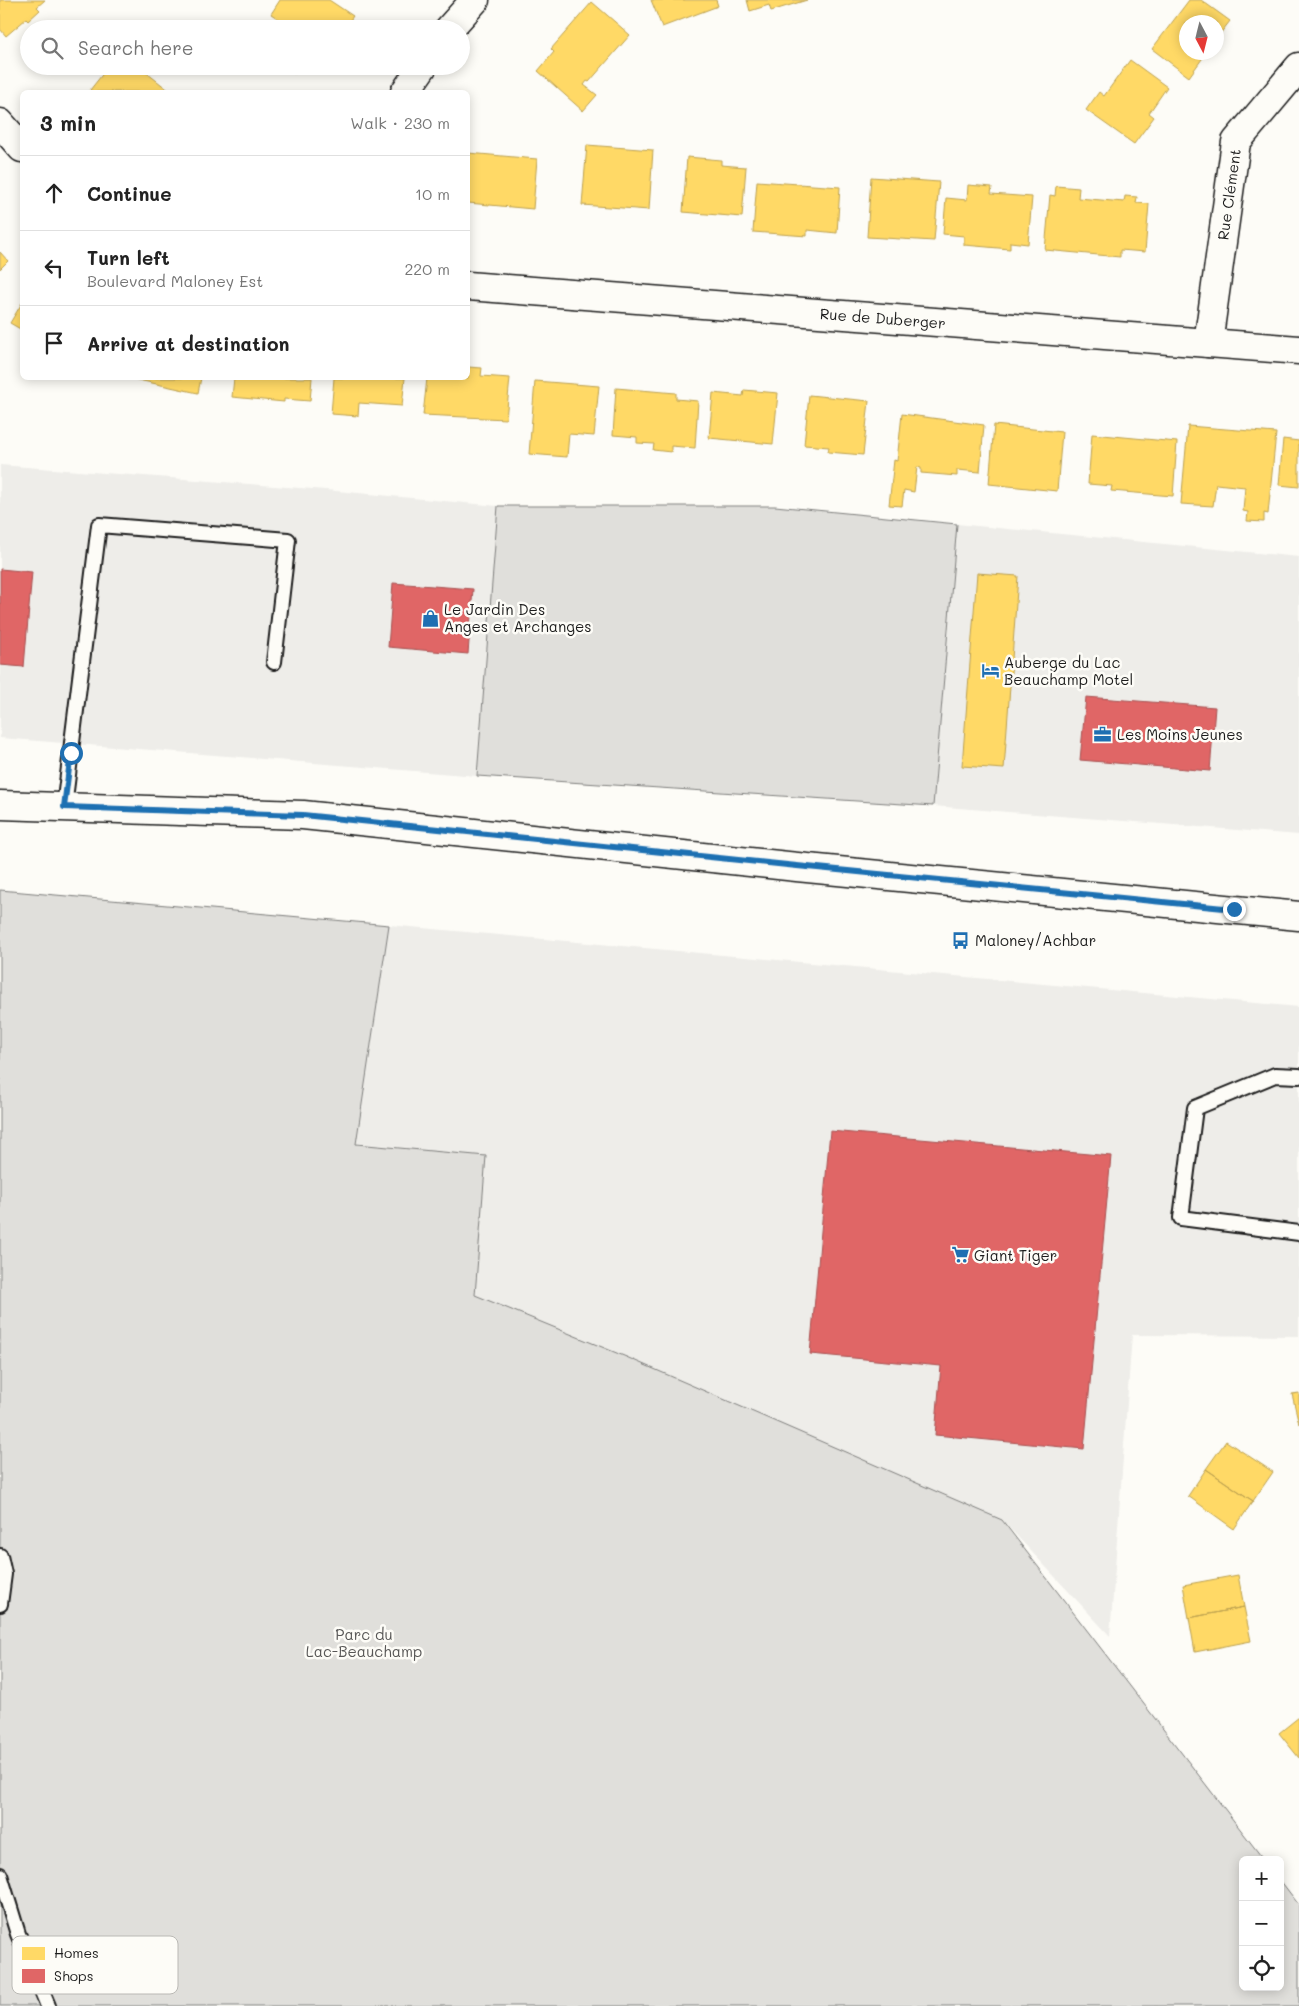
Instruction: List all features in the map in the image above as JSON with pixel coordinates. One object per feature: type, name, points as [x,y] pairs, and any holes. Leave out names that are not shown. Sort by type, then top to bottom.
[{"type":"main road","points":[[457,20],[475,0]]},
{"type":"main road","name":"Rue Clément","points":[[1208,343],[1236,142],[1299,67]]},
{"type":"main road","points":[[406,90],[417,75]]},
{"type":"main road","points":[[0,123],[20,146]]},
{"type":"main road","name":"Rue de Duberger","points":[[470,286],[1299,350]]},
{"type":"main road","points":[[0,804],[303,815],[807,868],[1299,916]]},
{"type":"lane","points":[[64,807],[99,525],[288,540],[274,662]]},
{"type":"lane","points":[[1299,1076],[1274,1074],[1195,1108],[1181,1218],[1299,1233]]},
{"type":"lane","points":[[0,1556],[4,1574],[0,1604]]},
{"type":"lane","points":[[0,1875],[19,1936]]},
{"type":"lane","points":[[43,1994],[48,2006]]},
{"type":"shaded area","points":[[0,465],[326,490],[498,506],[477,776],[0,738]]},
{"type":"shaded area","points":[[957,524],[1299,557],[1299,835],[933,806]]},
{"type":"shaded area","points":[[389,925],[1299,1007],[1299,1336],[1132,1335],[1110,1636],[1002,1520],[474,1295],[486,1156],[356,1144]]},
{"type":"green space","points":[[498,506],[775,506],[957,524],[933,806],[477,776]]},
{"type":"green space","name":"Parc du Lac-Beauchamp","points":[[0,890],[389,925],[356,1144],[486,1156],[475,1295],[624,1356],[1002,1520],[1261,1856],[1239,1856],[1239,1991],[1284,1991],[1284,1885],[1299,1905],[1299,2006],[0,2006]]},
{"type":"building: Homes","points":[[0,0],[45,0],[37,7],[40,10],[29,20],[20,20],[20,24],[6,36],[0,29]]},
{"type":"building: Homes","points":[[280,0],[329,0],[353,16],[350,20],[280,20],[271,14]]},
{"type":"building: Homes","points":[[651,0],[716,0],[718,6],[662,27]]},
{"type":"building: Homes","points":[[747,0],[807,0],[771,11],[769,5],[750,11]]},
{"type":"building: Homes","points":[[1189,0],[1201,0],[1222,15],[1179,15],[1179,60],[1201,60],[1189,77],[1152,49]]},
{"type":"building: Homes","points":[[592,2],[630,35],[589,82],[587,81],[584,85],[597,95],[583,111],[538,71],[554,52],[551,49]]},
{"type":"building: Homes","points":[[1224,17],[1230,21],[1224,29]]},
{"type":"building: Homes","points":[[1130,60],[1167,87],[1149,113],[1154,117],[1134,144],[1086,110],[1099,92],[1104,96]]},
{"type":"building: Homes","points":[[102,75],[149,75],[168,90],[90,90]]},
{"type":"building: Homes","points":[[587,145],[653,150],[649,210],[582,205]]},
{"type":"building: Homes","points":[[470,153],[537,159],[533,209],[470,203]]},
{"type":"building: Homes","points":[[687,157],[721,160],[721,165],[746,167],[742,217],[683,212]]},
{"type":"building: Homes","points":[[871,177],[939,182],[934,241],[867,237]]},
{"type":"building: Homes","points":[[757,181],[840,187],[837,233],[807,230],[807,236],[753,232]]},
{"type":"building: Homes","points":[[968,185],[992,187],[991,194],[1032,197],[1028,244],[1010,242],[1010,249],[964,245],[964,236],[943,234],[946,198],[967,200]]},
{"type":"building: Homes","points":[[1056,186],[1079,188],[1078,198],[1124,202],[1125,196],[1137,197],[1136,203],[1149,204],[1145,252],[1120,250],[1120,257],[1045,250],[1050,195],[1055,196]]},
{"type":"building: Homes","points":[[0,252],[8,261],[0,269]]},
{"type":"building: Homes","points":[[20,306],[20,329],[10,323]]},
{"type":"building: Homes","points":[[470,367],[482,368],[481,376],[510,378],[506,419],[423,415],[427,380],[470,380]]},
{"type":"building: Homes","points":[[138,380],[201,380],[198,393]]},
{"type":"building: Homes","points":[[234,380],[312,380],[310,401],[284,399],[284,402],[232,397]]},
{"type":"building: Homes","points":[[334,380],[405,380],[402,406],[359,403],[358,416],[331,414]]},
{"type":"building: Homes","points":[[535,381],[599,386],[594,436],[569,434],[567,457],[529,454]]},
{"type":"building: Homes","points":[[616,388],[676,393],[676,399],[698,401],[695,448],[671,446],[671,452],[653,450],[654,444],[637,443],[637,437],[613,435]]},
{"type":"building: Homes","points":[[744,390],[778,393],[773,444],[709,438],[713,393],[743,396]]},
{"type":"building: Homes","points":[[809,395],[869,401],[863,455],[828,452],[829,447],[804,445]]},
{"type":"building: Homes","points":[[902,414],[984,425],[980,472],[957,470],[957,476],[921,473],[921,468],[917,467],[914,492],[904,490],[902,506],[889,505],[894,460],[897,461]]},
{"type":"building: Homes","points":[[994,425],[1062,432],[1057,491],[989,484]]},
{"type":"building: Homes","points":[[1188,426],[1276,433],[1268,514],[1264,513],[1264,522],[1247,521],[1248,512],[1243,511],[1245,487],[1216,484],[1213,506],[1181,504]]},
{"type":"building: Homes","points":[[1092,434],[1177,442],[1173,496],[1111,491],[1112,486],[1088,484]]},
{"type":"building: Homes","points":[[1283,439],[1299,441],[1299,487],[1279,485]]},
{"type":"building: Homes","name":"Auberge du Lac Beauchamp Motel","points":[[977,573],[1018,576],[1004,769],[962,766]]},
{"type":"building: Homes","points":[[1299,1393],[1299,1424],[1292,1394]]},
{"type":"building: Homes","points":[[1226,1441],[1273,1472],[1253,1501],[1206,1469]]},
{"type":"building: Homes","points":[[1206,1469],[1253,1501],[1234,1529],[1188,1496]]},
{"type":"building: Homes","points":[[1238,1575],[1244,1607],[1189,1618],[1183,1585]]},
{"type":"building: Homes","points":[[1244,1607],[1251,1641],[1195,1652],[1189,1618]]},
{"type":"building: Homes","points":[[1299,1717],[1299,1758],[1279,1733]]},
{"type":"building: Shops","points":[[0,569],[32,572],[24,667],[0,665]]},
{"type":"building: Shops","name":"Le Jardin Des Anges et Archanges","points":[[393,583],[473,589],[468,654],[388,647]]},
{"type":"building: Shops","points":[[1086,697],[1215,707],[1210,771],[1080,760]]},
{"type":"building: Shops","name":"Giant Tiger","points":[[830,1131],[1111,1156],[1084,1449],[935,1435],[941,1366],[810,1354]]},
{"type":"place","name":"Le Jardin Des Anges et Archanges","points":[[430,618]]},
{"type":"place","name":"Auberge du Lac Beauchamp Motel","points":[[990,671]]},
{"type":"place","name":"Les Moins Jeunes","points":[[1103,734]]},
{"type":"place","name":"Maloney/Achbar","points":[[961,940]]},
{"type":"place","name":"Giant Tiger","points":[[960,1255]]},
{"type":"route","points":[[71,753],[64,807],[303,815],[1234,909]]}]
